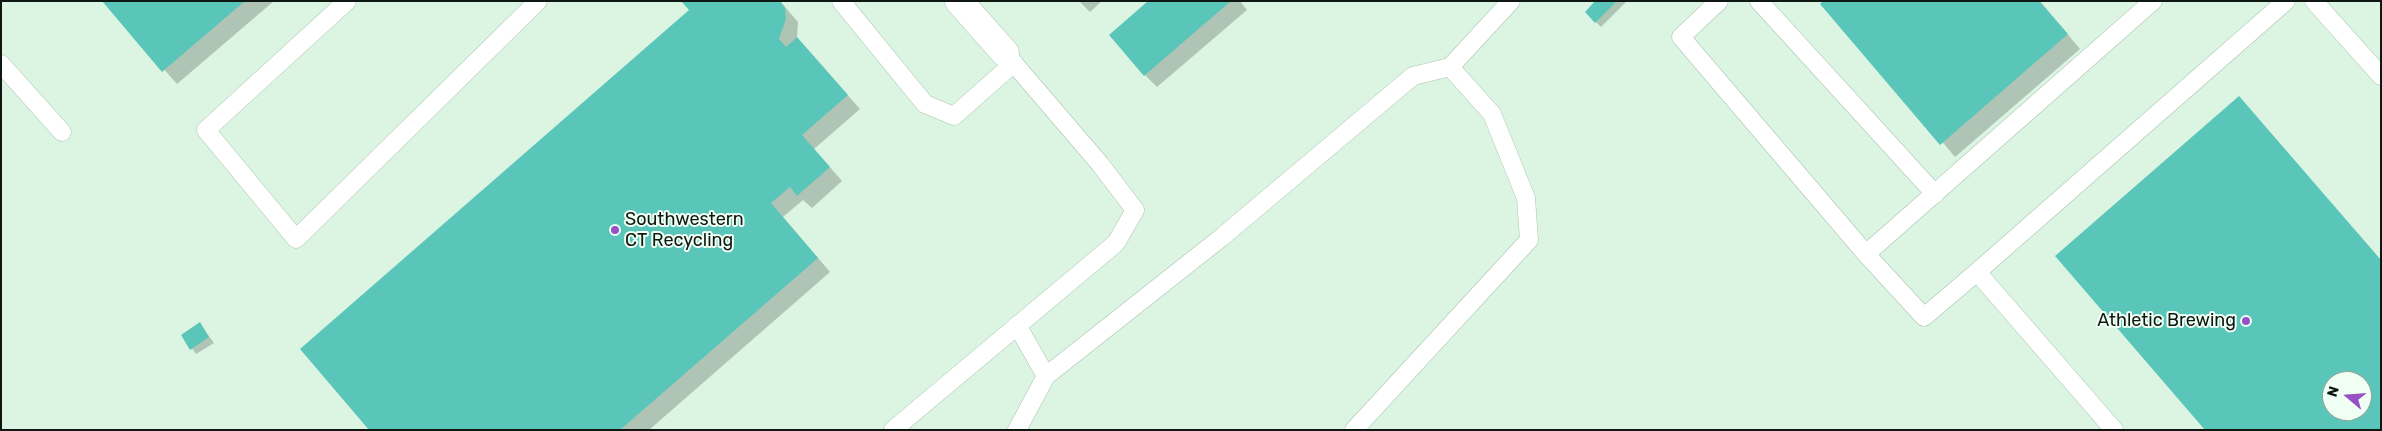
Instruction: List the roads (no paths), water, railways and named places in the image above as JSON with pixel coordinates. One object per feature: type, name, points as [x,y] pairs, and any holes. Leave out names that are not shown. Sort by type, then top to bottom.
[{"type":"street","points":[[959,1],[1009,58]]},
{"type":"lane","points":[[347,1],[206,130],[296,239],[538,1]]},
{"type":"lane","points":[[841,1],[925,104],[954,116],[1009,58],[1100,164],[1135,210],[1116,243],[894,430]]},
{"type":"lane","points":[[1017,430],[1046,376],[1222,237],[1413,76],[1450,67],[1511,1]]},
{"type":"lane","points":[[1719,1],[1681,37],[1866,254],[1924,318],[2286,1]]},
{"type":"lane","points":[[1759,1],[1936,194]]},
{"type":"lane","points":[[1866,254],[2153,1]]},
{"type":"lane","points":[[2314,1],[2381,76]]},
{"type":"lane","points":[[1,64],[62,132]]},
{"type":"lane","points":[[1354,430],[1529,240],[1526,198],[1492,114],[1450,67]]},
{"type":"lane","points":[[1977,272],[2114,430]]},
{"type":"lane","points":[[1017,325],[1046,376]]},
{"type":"place","name":"Southwestern CT Recycling","points":[[615,230]]},
{"type":"place","name":"Athletic Brewing","points":[[2246,321]]}]
